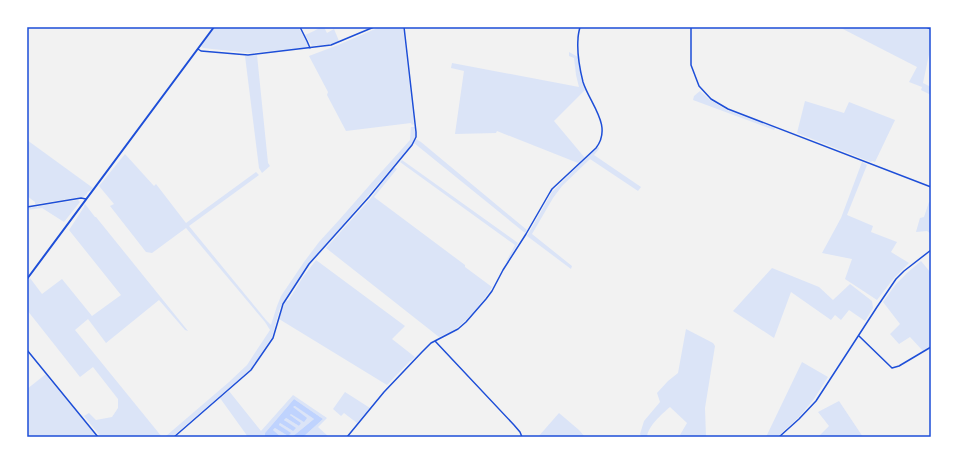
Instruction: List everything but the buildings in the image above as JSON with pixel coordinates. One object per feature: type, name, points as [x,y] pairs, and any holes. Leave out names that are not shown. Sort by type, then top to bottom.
[{"type":"street","points":[[27,279],[214,27]]},
{"type":"street","points":[[300,27],[310,48]]},
{"type":"street","points":[[198,49],[201,51],[248,55],[310,48],[331,45],[374,27]]},
{"type":"street","points":[[174,437],[252,370],[273,338],[284,304],[309,264],[369,197],[412,145],[416,137],[404,27]]},
{"type":"street","points":[[347,437],[376,402],[427,346],[458,329],[486,299],[549,194],[556,185],[601,142],[603,136],[602,123],[582,78],[578,40],[580,27]]},
{"type":"street","points":[[691,27],[691,65],[698,86],[710,100],[728,109],[931,187]]},
{"type":"street","points":[[926,27],[931,29]]},
{"type":"street","points":[[27,207],[81,198],[86,199]]},
{"type":"street","points":[[779,437],[800,419],[816,401],[896,279],[931,250]]},
{"type":"street","points":[[859,336],[892,368],[931,347]]},
{"type":"street","points":[[435,341],[514,425],[522,437]]},
{"type":"street","points":[[27,350],[98,437]]},
{"type":"shaded area","points":[[215,27],[298,27],[306,39],[308,48],[249,53],[203,48],[201,46]]},
{"type":"shaded area","points":[[324,27],[327,33],[334,29],[339,41],[332,44],[312,46],[305,35]]},
{"type":"shaded area","points":[[380,27],[403,27],[414,124],[412,125],[411,123],[346,131],[309,56]]},
{"type":"shaded area","points":[[839,27],[924,27],[931,30],[931,45],[923,83],[931,87],[931,95],[921,90],[922,87],[909,82],[917,67]]},
{"type":"shaded area","points":[[569,52],[578,57],[581,79],[585,90],[554,121],[585,158],[578,163],[497,131],[496,133],[455,134],[464,71],[451,68],[452,63],[579,87],[574,58],[569,56]]},
{"type":"shaded area","points":[[257,55],[268,163],[270,166],[262,173],[259,168],[245,56]]},
{"type":"shaded area","points":[[700,91],[710,100],[727,110],[775,128],[774,130],[693,100],[694,96]]},
{"type":"shaded area","points":[[805,101],[844,113],[849,102],[895,120],[875,162],[871,162],[797,133]]},
{"type":"shaded area","points":[[411,127],[415,127],[415,137],[412,144],[306,268],[280,308],[272,337],[251,369],[172,437],[162,437],[166,436],[247,365],[270,330],[265,322],[186,228],[152,253],[146,252],[110,206],[114,204],[99,186],[125,154],[154,186],[156,184],[186,223],[256,172],[259,175],[189,226],[271,325],[281,296],[304,262],[319,242],[410,140]]},
{"type":"shaded area","points":[[416,139],[527,230],[525,233],[414,143]]},
{"type":"shaded area","points":[[27,140],[93,188],[83,197],[35,204],[35,202],[27,196]]},
{"type":"shaded area","points":[[599,147],[594,155],[641,187],[638,191],[590,159],[562,186],[553,198],[532,234],[572,266],[571,269],[527,236],[552,192],[596,148]]},
{"type":"shaded area","points":[[402,160],[518,243],[508,262],[506,262],[515,245],[400,162]]},
{"type":"shaded area","points":[[862,162],[867,165],[847,215],[873,226],[871,232],[897,242],[891,252],[909,263],[894,278],[877,300],[845,279],[852,259],[822,253],[841,218]]},
{"type":"shaded area","points":[[394,167],[397,169],[374,197],[492,287],[486,297],[463,323],[452,331],[439,337],[326,248],[371,198]]},
{"type":"shaded area","points":[[78,200],[80,202],[64,222],[42,208],[27,210],[27,208]]},
{"type":"shaded area","points":[[929,202],[931,202],[931,234],[927,231],[916,232],[920,218],[924,217]]},
{"type":"shaded area","points":[[85,204],[188,331],[185,330],[159,300],[106,343],[88,319],[75,330],[162,437],[101,437],[84,416],[89,413],[96,420],[112,417],[118,408],[118,399],[93,367],[80,377],[27,310],[27,281],[30,278],[42,294],[62,279],[92,316],[121,295],[69,230]]},
{"type":"shaded area","points":[[316,260],[405,326],[392,339],[415,357],[387,385],[279,319],[287,300],[288,301]]},
{"type":"shaded area","points":[[921,261],[931,273],[931,346],[923,351],[910,337],[899,344],[890,334],[900,324],[883,302],[896,284]]},
{"type":"shaded area","points":[[772,268],[819,287],[833,300],[850,284],[872,301],[873,308],[865,321],[849,310],[841,320],[835,315],[831,320],[791,292],[774,338],[733,311]]},
{"type":"shaded area","points":[[686,329],[713,343],[715,346],[705,408],[706,437],[682,437],[680,435],[687,423],[670,407],[659,417],[650,429],[647,437],[642,437],[640,434],[644,421],[660,402],[657,393],[678,373]]},
{"type":"shaded area","points":[[802,362],[828,377],[814,399],[799,417],[777,437],[766,437]]},
{"type":"shaded area","points":[[46,374],[97,437],[27,437],[27,389]]},
{"type":"shaded area","points":[[229,391],[261,431],[293,395],[327,418],[318,427],[329,437],[303,437],[323,419],[294,399],[265,433],[265,437],[248,437],[220,398]]},
{"type":"shaded area","points":[[345,392],[370,408],[357,423],[344,413],[341,416],[333,409]]},
{"type":"shaded area","points":[[839,401],[863,437],[818,437],[829,426],[818,412]]},
{"type":"shaded area","points":[[296,406],[314,419],[292,437],[281,437],[273,430],[275,428],[288,436],[290,433],[279,425],[280,423],[293,431],[284,419],[286,418],[299,426],[301,423],[290,415],[291,413],[303,421],[292,407]]},
{"type":"shaded area","points":[[559,413],[579,430],[585,437],[538,437]]},
{"type":"water","points":[[294,399],[323,419],[303,437],[292,437],[314,419],[295,406],[293,407],[307,418],[304,422],[291,414],[290,415],[301,423],[299,426],[286,418],[284,420],[296,428],[293,431],[280,423],[279,425],[291,433],[288,436],[275,428],[273,430],[281,437],[265,437],[265,433]]}]
